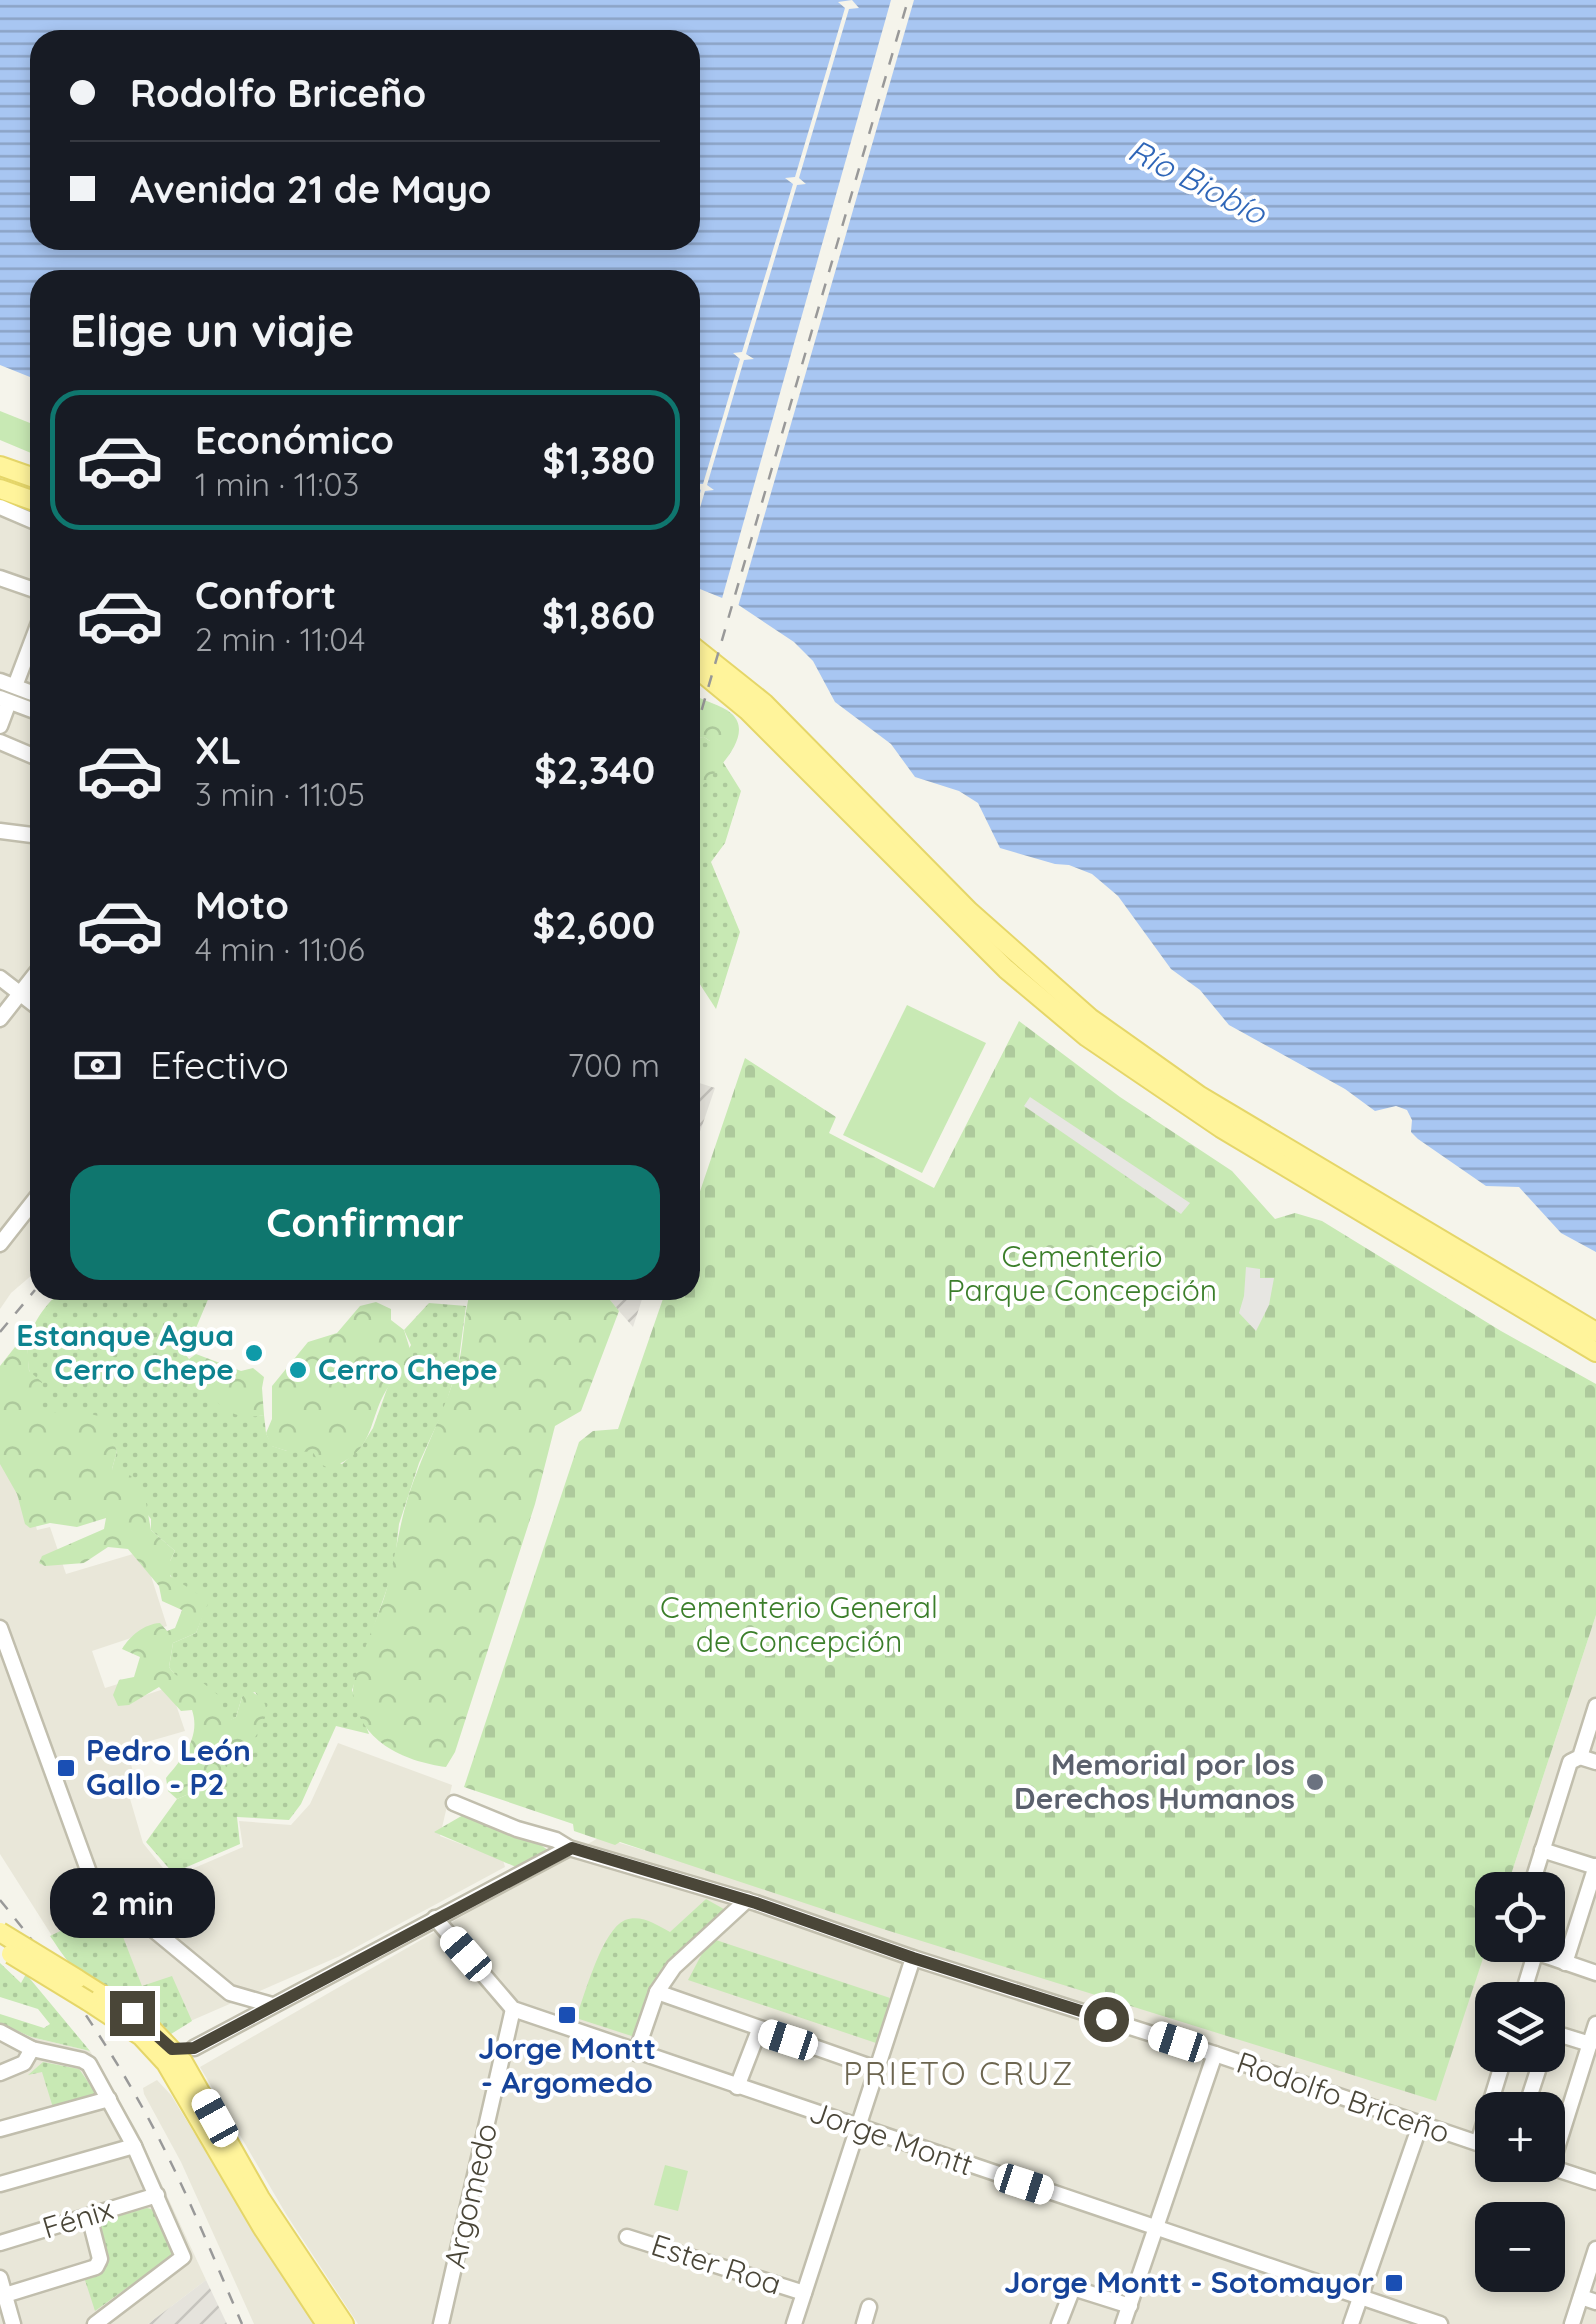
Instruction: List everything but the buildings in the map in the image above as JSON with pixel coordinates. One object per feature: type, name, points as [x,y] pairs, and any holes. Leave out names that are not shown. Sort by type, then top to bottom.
[{"type":"main road","points":[[0,466],[30,476]]},
{"type":"main road","points":[[0,489],[30,500]]},
{"type":"main road","points":[[700,652],[764,703],[969,911],[1090,1018],[1200,1096],[1596,1332]]},
{"type":"main road","points":[[700,671],[747,710],[994,958],[1087,1037],[1220,1128],[1596,1352]]},
{"type":"main road","points":[[0,1932],[144,2022],[172,2049],[188,2070],[260,2198],[344,2324]]},
{"type":"main road","points":[[5,1950],[135,2031],[166,2063],[276,2250],[326,2324]]},
{"type":"main road","points":[[172,2049],[194,2048],[188,2070]]},
{"type":"street","points":[[0,507],[30,520]]},
{"type":"street","points":[[0,578],[30,588]]},
{"type":"street","points":[[7,684],[30,639]]},
{"type":"street","points":[[0,726],[4,700],[30,709]]},
{"type":"street","points":[[0,742],[30,755]]},
{"type":"street","points":[[0,830],[30,834]]},
{"type":"street","points":[[0,978],[30,1001]]},
{"type":"street","points":[[0,1019],[30,980]]},
{"type":"street","points":[[0,1244],[6,1223],[30,1201]]},
{"type":"street","points":[[0,1628],[87,1872],[230,1993],[272,2005]]},
{"type":"street","points":[[1580,1757],[1596,1706]]},
{"type":"street","points":[[1535,1872],[1570,1762],[1580,1757],[1596,1762]]},
{"type":"street","name":"Rodolfo Briceño","points":[[454,1803],[516,1829],[556,1840],[568,1848],[747,1900],[1475,2143]]},
{"type":"street","points":[[194,2048],[568,1848]]},
{"type":"street","points":[[1542,1850],[1596,1866],[1566,1964]]},
{"type":"street","points":[[636,2053],[657,1992],[674,1967],[747,1900]]},
{"type":"street","name":"Jorge Montt","points":[[434,1918],[513,2009],[1440,2324]]},
{"type":"street","points":[[794,2324],[913,1958]]},
{"type":"street","points":[[1560,1962],[1596,1973]]},
{"type":"street","points":[[657,1992],[877,2069]]},
{"type":"street","points":[[230,1993],[233,2027]]},
{"type":"street","name":"Argomedo","points":[[441,2324],[513,2009]]},
{"type":"street","points":[[1565,2117],[1596,2024]]},
{"type":"street","points":[[737,2087],[759,2030]]},
{"type":"street","points":[[0,2032],[32,2049],[89,2064],[134,2146],[183,2257],[95,2324]]},
{"type":"street","points":[[1565,2038],[1590,2044]]},
{"type":"street","points":[[0,2073],[24,2063],[32,2049]]},
{"type":"street","points":[[1124,2324],[1214,2054]]},
{"type":"street","points":[[0,2129],[109,2099]]},
{"type":"street","points":[[1351,2324],[1420,2125]]},
{"type":"street","points":[[0,2184],[134,2146]]},
{"type":"street","points":[[1565,2172],[1596,2182]]},
{"type":"street","name":"Fénix","points":[[0,2243],[156,2195]]},
{"type":"street","points":[[5,2295],[96,2267],[100,2259],[89,2216]]},
{"type":"street","name":"Ester Roa","points":[[627,2237],[804,2293]]},
{"type":"street","points":[[1572,2324],[1596,2249]]},
{"type":"street","points":[[0,2278],[13,2324]]},
{"type":"street","points":[[1058,2324],[1074,2288],[1130,2306]]},
{"type":"street","points":[[1581,2297],[1596,2302]]},
{"type":"street","points":[[864,2324],[870,2307]]},
{"type":"shaded area","points":[[0,512],[30,524],[30,1277],[0,1309]]},
{"type":"shaded area","points":[[700,1083],[715,1088],[700,1132]]},
{"type":"shaded area","name":"Cementerio Parque Concepción","points":[[1030,1097],[1190,1203],[1181,1214],[1024,1106]]},
{"type":"shaded area","name":"Cementerio Parque Concepción","points":[[1246,1267],[1260,1269],[1260,1278],[1274,1278],[1269,1305],[1256,1331],[1239,1313]]},
{"type":"shaded area","points":[[610,1300],[642,1300],[633,1327]]},
{"type":"shaded area","points":[[0,1457],[29,1500],[37,1530],[50,1527],[66,1574],[143,1551],[167,1626],[92,1651],[105,1688],[118,1684],[124,1702],[170,1687],[185,1731],[126,1748],[136,1781],[126,1785],[143,1843],[171,1878],[243,1847],[239,1821],[291,1825],[310,1804],[338,1743],[452,1785],[440,1836],[503,1860],[505,1867],[340,1956],[179,2026],[171,2034],[68,1961],[0,1854]]},
{"type":"shaded area","points":[[1596,1615],[1596,2324],[358,2324],[286,2214],[200,2067],[600,1837],[726,1875],[1475,1929],[1475,1962],[1565,1962],[1565,1872],[1512,1872]]},
{"type":"shaded area","points":[[0,2023],[31,2037],[90,2051],[137,2131],[206,2280],[148,2324],[0,2324]]},
{"type":"shaded area","points":[[157,2080],[171,2095],[279,2272],[319,2324],[254,2324],[181,2162],[144,2094],[143,2088]]},
{"type":"shaded area","points":[[206,2280],[227,2324],[148,2324]]},
{"type":"green space","points":[[0,411],[30,423],[30,453],[0,440]]},
{"type":"green space","points":[[700,698],[732,714],[738,724],[738,735],[726,759],[700,788],[700,763],[710,741],[700,737]]},
{"type":"green space","points":[[700,737],[710,741],[741,791],[725,843],[711,862],[740,932],[716,1009],[700,984]]},
{"type":"green space","points":[[907,1005],[986,1043],[922,1173],[843,1135]]},
{"type":"green space","name":"Cementerio General de Concepción","points":[[1019,1021],[1120,1097],[1232,1171],[1275,1219],[1295,1213],[1322,1221],[1501,1331],[1596,1384],[1596,1615],[1512,1872],[1475,1872],[1475,1962],[1482,1962],[1436,2101],[883,1929],[620,1842],[615,1845],[574,1831],[573,1824],[464,1787],[579,1442],[593,1431],[618,1429],[663,1300],[700,1300],[700,1191],[745,1058],[836,1117],[829,1133],[934,1188]]},
{"type":"green space","points":[[52,1300],[208,1300],[185,1354],[189,1359],[185,1374],[230,1409],[251,1416],[264,1415],[272,1446],[287,1451],[314,1451],[342,1464],[361,1447],[373,1428],[387,1389],[411,1345],[404,1330],[429,1303],[466,1306],[458,1366],[399,1524],[394,1568],[352,1690],[369,1734],[336,1726],[301,1804],[289,1820],[237,1817],[240,1844],[173,1873],[146,1842],[177,1799],[217,1782],[222,1745],[231,1743],[241,1757],[266,1710],[255,1692],[242,1697],[236,1717],[228,1722],[169,1667],[173,1643],[196,1633],[203,1614],[170,1575],[175,1551],[151,1530],[151,1519],[112,1469],[117,1451],[109,1436],[39,1415],[28,1348],[30,1334]]},
{"type":"green space","points":[[469,1300],[610,1300],[619,1311],[581,1411],[555,1426],[535,1504],[455,1752],[446,1767],[414,1760],[385,1746],[364,1724],[353,1692],[388,1585],[409,1494],[456,1373]]},
{"type":"green space","points":[[376,1302],[391,1309],[391,1320],[404,1330],[413,1359],[387,1389],[362,1445],[355,1454],[328,1468],[319,1463],[313,1452],[271,1446],[266,1433],[272,1419],[272,1386],[308,1342],[337,1333],[360,1306]]},
{"type":"green space","points":[[30,1328],[29,1371],[42,1382],[39,1415],[75,1410],[110,1419],[110,1436],[117,1451],[112,1469],[134,1477],[144,1492],[151,1530],[175,1551],[170,1576],[209,1601],[196,1633],[173,1643],[169,1667],[181,1678],[197,1678],[223,1699],[223,1716],[228,1721],[236,1717],[242,1697],[249,1691],[265,1705],[259,1732],[241,1758],[231,1743],[222,1745],[226,1767],[217,1782],[177,1799],[168,1791],[166,1778],[192,1738],[192,1710],[181,1711],[159,1687],[129,1705],[118,1706],[113,1695],[119,1680],[134,1677],[140,1657],[122,1649],[125,1644],[148,1626],[160,1623],[167,1631],[175,1628],[182,1610],[162,1601],[159,1586],[128,1549],[108,1547],[84,1563],[39,1563],[42,1556],[104,1529],[106,1518],[77,1527],[50,1523],[30,1528],[0,1464],[0,1366]]},
{"type":"green space","points":[[196,1354],[241,1371],[253,1368],[264,1377],[264,1415],[249,1417],[228,1411],[185,1374],[189,1359]]},
{"type":"green space","points":[[470,1811],[517,1829],[548,1850],[516,1867],[434,1832]]},
{"type":"green space","points":[[706,1899],[738,1917],[713,1939],[890,1998],[879,2044],[688,1980],[706,1946],[677,1976],[644,2040],[576,2018],[595,1964],[617,1926],[637,1918],[670,1932]]},
{"type":"green space","points":[[112,1906],[127,1919],[118,1924],[142,1986],[172,1976],[192,2021],[171,2034],[80,1973],[50,1936]]},
{"type":"green space","points":[[0,1963],[21,1983],[26,1974],[90,2051],[31,2037],[0,2023],[0,2014],[44,2028],[50,2024],[38,2009],[0,1997]]},
{"type":"green space","points":[[43,2062],[79,2069],[98,2096],[54,2111],[42,2072],[28,2075]]},
{"type":"green space","points":[[665,2165],[688,2171],[678,2211],[654,2205]]},
{"type":"green space","points":[[147,2208],[154,2210],[174,2254],[95,2311],[83,2274],[105,2267],[95,2222]]},
{"type":"water","name":"Río Biobío","points":[[0,0],[1596,0],[1596,1252],[1561,1233],[1519,1187],[1486,1186],[1418,1139],[1411,1132],[1412,1120],[1407,1110],[1396,1106],[1375,1111],[1345,1089],[1229,1025],[1200,990],[1171,969],[1118,896],[1092,874],[1000,848],[978,803],[959,791],[915,777],[891,744],[835,702],[813,661],[794,642],[737,604],[700,589],[700,270],[30,270],[30,377],[0,365]]},
{"type":"pier","points":[[852,0],[859,8],[849,9],[799,178],[806,184],[797,185],[746,354],[754,359],[744,360],[707,485],[714,490],[705,491],[700,508],[700,484],[740,359],[733,353],[742,352],[793,184],[785,178],[795,177],[845,8],[838,2]]},
{"type":"pier","points":[[891,0],[914,0],[737,610],[721,602]]},
{"type":"railway","points":[[700,716],[908,0]]},
{"type":"railway","points":[[0,1332],[30,1296]]},
{"type":"railway","points":[[0,1900],[83,2010],[120,2069],[178,2177],[242,2324]]},
{"type":"place","name":"Estanque Agua Cerro Chepe","points":[[254,1353]]},
{"type":"place","name":"Cerro Chepe","points":[[298,1370]]},
{"type":"place","name":"Pedro León Gallo - P2","points":[[66,1768]]},
{"type":"place","name":"Memorial por los Derechos Humanos","points":[[1315,1782]]},
{"type":"place","name":"Jorge Montt - Argomedo","points":[[567,2015]]},
{"type":"place","name":"Jorge Montt - Sotomayor","points":[[1394,2283]]},
{"type":"district","name":"PRIETO CRUZ","points":[[959,2074]]},
{"type":"route","points":[[132,2013],[172,2049],[194,2048],[565,1848],[572,1848],[756,1903],[1106,2019]]}]
